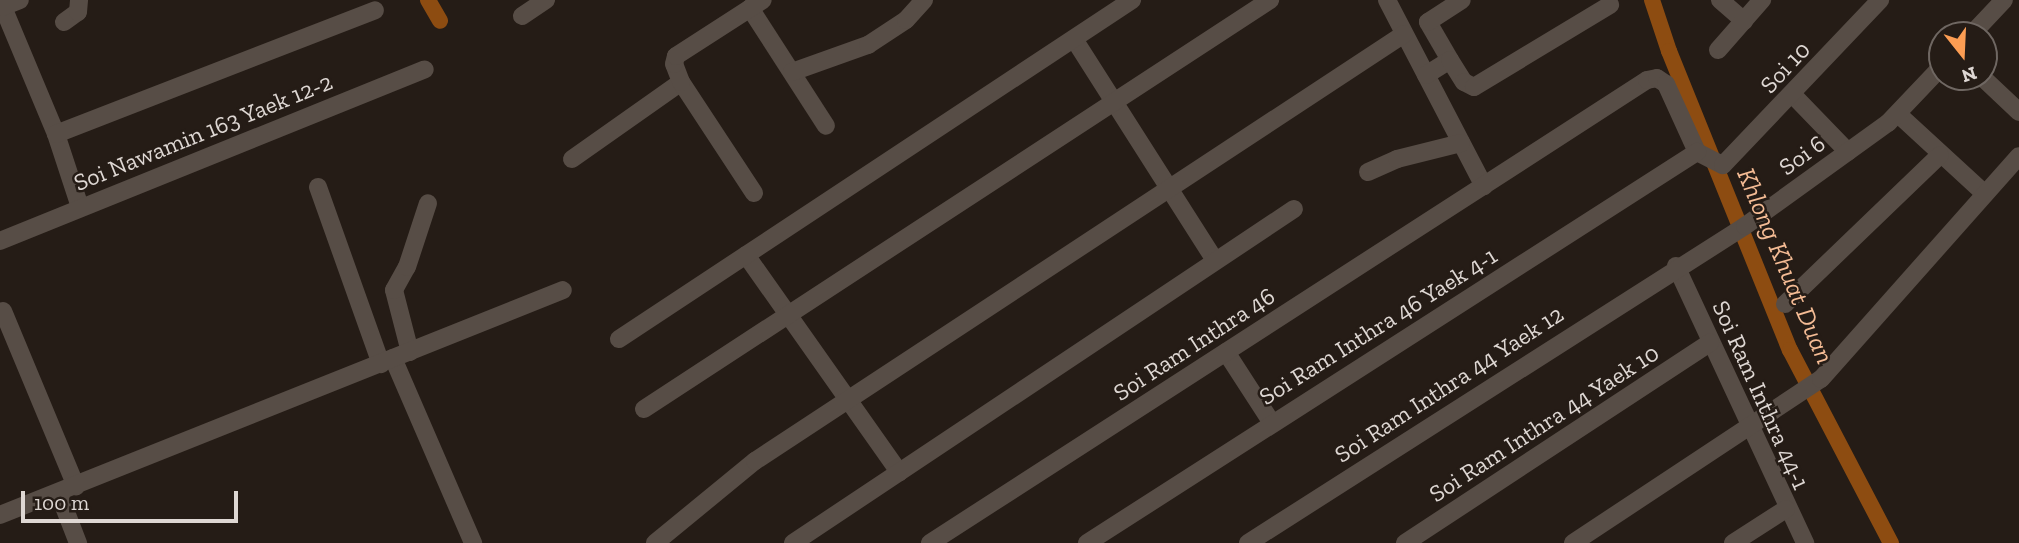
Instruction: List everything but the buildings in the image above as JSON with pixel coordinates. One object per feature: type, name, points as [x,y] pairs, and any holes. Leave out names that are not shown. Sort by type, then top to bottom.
[{"type":"street","points":[[20,0],[1,4],[56,134],[80,207]]},
{"type":"street","points":[[64,22],[78,12],[79,0]]},
{"type":"street","points":[[522,16],[546,0]]},
{"type":"street","points":[[792,72],[868,45],[906,20],[924,0]]},
{"type":"street","points":[[619,339],[1132,0]]},
{"type":"street","points":[[644,409],[1270,0]]},
{"type":"street","points":[[1387,0],[1484,186]]},
{"type":"street","points":[[1462,0],[1428,22],[1464,82],[1474,87],[1609,5]]},
{"type":"street","points":[[1720,0],[1744,21]]},
{"type":"street","points":[[1718,50],[1762,0]]},
{"type":"street","name":"Soi 10","points":[[1697,152],[1724,165],[1880,0]]},
{"type":"street","points":[[1984,21],[2004,0]]},
{"type":"street","points":[[754,193],[681,82],[676,56],[756,4],[792,72],[826,126]]},
{"type":"street","points":[[56,134],[376,10]]},
{"type":"street","points":[[655,543],[732,477],[1404,34]]},
{"type":"street","points":[[1074,39],[1215,260]]},
{"type":"street","points":[[1426,75],[1450,60]]},
{"type":"street","name":"Soi Nawamin 163 Yaek 12-2","points":[[0,240],[425,69]]},
{"type":"street","name":"Soi Ram Inthra 46","points":[[930,543],[1647,80],[1657,78],[1666,84],[1697,152]]},
{"type":"street","name":"Soi 6","points":[[1676,266],[1739,229],[1848,152],[1898,114],[1928,81]]},
{"type":"street","points":[[572,159],[681,82]]},
{"type":"street","points":[[1997,91],[2019,112]]},
{"type":"street","points":[[1793,95],[1848,152]]},
{"type":"street","points":[[1898,114],[1985,194]]},
{"type":"street","points":[[1368,172],[1397,159],[1461,143]]},
{"type":"street","name":"Soi Ram Inthra 46 Yaek 4-1","points":[[1087,543],[1697,152]]},
{"type":"street","points":[[1785,304],[1940,155]]},
{"type":"street","points":[[1573,543],[1791,403],[1821,380],[2019,156]]},
{"type":"street","points":[[318,187],[395,358],[473,543]]},
{"type":"street","points":[[395,358],[394,290],[407,267],[428,203]]},
{"type":"street","points":[[793,543],[1293,209]]},
{"type":"street","points":[[746,256],[899,472]]},
{"type":"street","name":"Soi Ram Inthra 44-1","points":[[1676,266],[1786,509],[1805,543]]},
{"type":"street","name":"Soi Ram Inthra 44 Yaek 12","points":[[1248,543],[1676,266]]},
{"type":"street","points":[[0,515],[59,494],[562,290]]},
{"type":"street","points":[[3,311],[76,486]]},
{"type":"street","name":"Soi Ram Inthra 44 Yaek 10","points":[[1405,543],[1710,343]]},
{"type":"street","points":[[1226,352],[1272,423]]},
{"type":"street","points":[[59,494],[78,543]]},
{"type":"street","points":[[1733,543],[1786,509]]},
{"type":"waterway","points":[[428,0],[440,21]]},
{"type":"waterway","name":"Khlong Khuat Duan","points":[[1652,0],[1669,51],[1790,350],[1891,543]]}]
